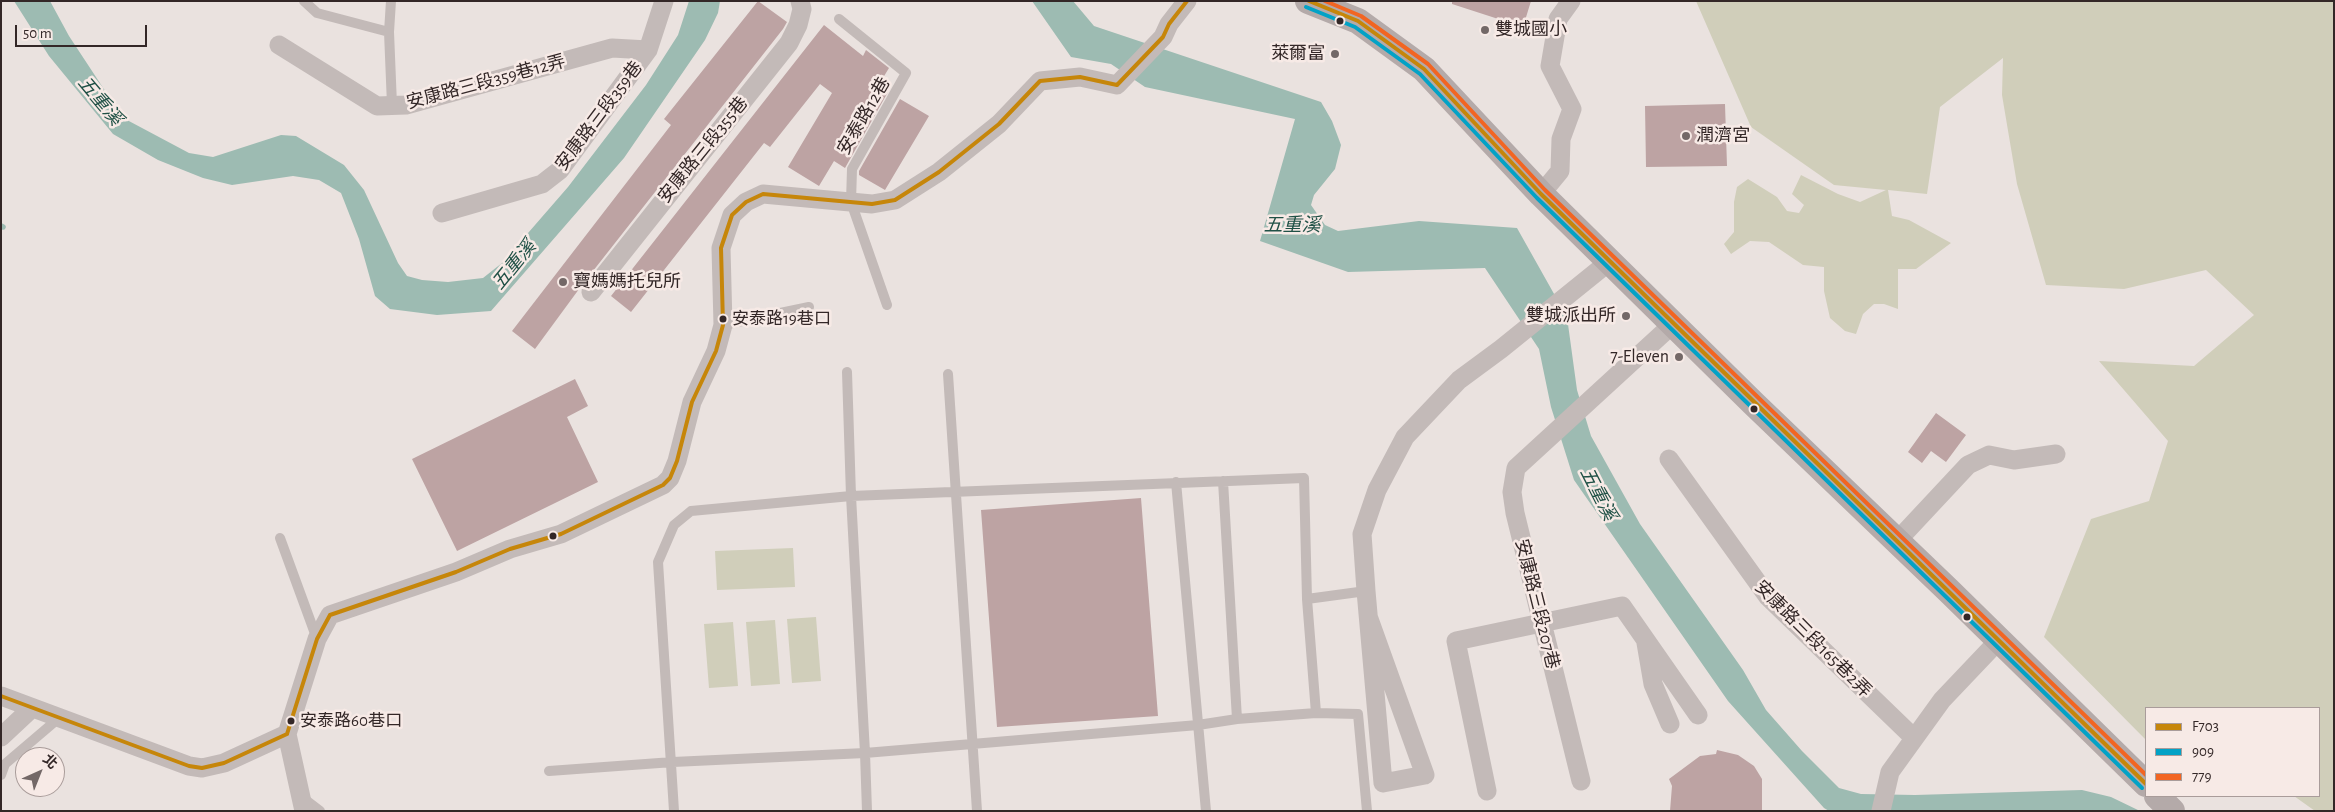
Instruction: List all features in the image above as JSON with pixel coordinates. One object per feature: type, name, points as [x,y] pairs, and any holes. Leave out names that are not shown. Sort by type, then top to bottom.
[{"type":"main road","points":[[1308,1],[1358,21],[1424,68],[1542,194],[1601,269],[1673,324],[2145,783]]},
{"type":"main road","points":[[2158,797],[2172,811]]},
{"type":"street","name":"安康路三段359巷","points":[[442,213],[542,184],[560,170],[648,50],[664,1]]},
{"type":"street","name":"安康路三段355巷","points":[[591,292],[789,43],[798,25],[802,9],[800,1]]},
{"type":"street","points":[[303,804],[288,734],[317,638],[330,615],[456,572],[510,549],[561,534],[663,485],[670,478],[677,461],[692,402],[712,360],[723,325],[722,248],[732,215],[746,202],[763,194],[872,204],[895,200],[924,181],[999,124],[1040,81],[1080,76],[1117,84],[1163,37],[1169,24],[1187,1]]},
{"type":"street","points":[[1542,194],[1560,171],[1561,139],[1572,109],[1550,66],[1558,19],[1571,1]]},
{"type":"street","name":"安康路三段359巷12弄","points":[[279,45],[377,106],[406,105],[612,48],[648,50]]},
{"type":"street","points":[[1369,619],[1425,775],[1384,783],[1366,591],[1362,534],[1377,490],[1405,437],[1459,380],[1601,269]]},
{"type":"street","name":"安康路三段207巷","points":[[1581,781],[1515,513],[1512,492],[1516,468],[1549,440],[1597,393],[1673,324]]},
{"type":"street","points":[[1897,541],[1968,464],[1989,455],[2014,460],[2056,454]]},
{"type":"street","name":"安康路三段165巷2弄","points":[[1668,458],[1768,597],[1914,738]]},
{"type":"street","points":[[1487,791],[1456,641],[1542,621],[1622,606],[1645,636],[1698,715]]},
{"type":"street","points":[[1645,636],[1653,684],[1670,724]]},
{"type":"street","points":[[1881,811],[1890,772],[1942,700],[1999,640]]},
{"type":"street","points":[[1,696],[189,766],[202,768],[224,764],[288,734]]},
{"type":"street","points":[[1,737],[32,708]]},
{"type":"lane","points":[[304,1],[317,13],[389,32]]},
{"type":"lane","points":[[392,1],[389,32],[392,105]]},
{"type":"lane","name":"安泰路12巷","points":[[839,19],[906,73],[852,169],[851,202]]},
{"type":"lane","points":[[851,202],[887,304]]},
{"type":"lane","points":[[723,325],[809,307]]},
{"type":"lane","points":[[847,372],[851,496],[867,811]]},
{"type":"lane","points":[[948,374],[974,742],[977,811]]},
{"type":"lane","points":[[674,811],[673,762],[658,562],[674,526],[691,511],[851,496],[1304,478],[1308,599],[1316,714]]},
{"type":"lane","points":[[1223,480],[1237,719]]},
{"type":"lane","points":[[1176,482],[1206,811]]},
{"type":"lane","points":[[280,538],[317,638]]},
{"type":"lane","points":[[1308,599],[1366,591]]},
{"type":"lane","points":[[549,772],[673,762],[865,753],[974,742],[1198,725],[1237,719],[1316,714],[1358,714],[1367,811]]},
{"type":"lane","points":[[1,775],[6,764],[59,718]]},
{"type":"lane","points":[[303,804],[320,811]]},
{"type":"shaded area","points":[[1696,1],[2334,1],[2334,811],[2315,811],[2295,797],[2320,797],[2320,707],[2145,707],[2145,739],[2044,637],[2091,519],[2149,501],[2168,441],[2099,361],[2194,366],[2254,315],[2206,270],[2124,289],[2046,285],[2017,184],[2002,95],[2003,58],[1940,107],[1927,194],[1888,190],[1892,216],[1909,220],[1951,243],[1916,269],[1898,269],[1898,309],[1884,304],[1874,304],[1863,314],[1856,334],[1845,331],[1830,318],[1824,291],[1824,267],[1803,265],[1769,242],[1750,241],[1731,254],[1724,244],[1734,232],[1734,202],[1737,187],[1748,179],[1777,197],[1787,211],[1799,213],[1804,205],[1792,194],[1801,175],[1838,194],[1860,202],[1886,190],[1834,185],[1751,127]]},
{"type":"shaded area","points":[[793,548],[795,587],[717,590],[715,551]]},
{"type":"shaded area","points":[[816,617],[821,681],[792,683],[787,619]]},
{"type":"shaded area","points":[[775,620],[780,684],[751,686],[746,622]]},
{"type":"shaded area","points":[[733,622],[738,686],[709,688],[704,624]]},
{"type":"water","name":"五重溪","points":[[14,1],[50,1],[69,36],[117,109],[127,120],[189,153],[213,157],[281,135],[296,136],[344,165],[364,190],[398,263],[407,276],[422,280],[448,282],[483,278],[502,263],[568,187],[646,85],[678,35],[689,1],[720,1],[718,13],[705,40],[624,158],[491,311],[437,315],[390,309],[375,296],[359,239],[341,193],[319,180],[293,176],[232,185],[203,178],[158,160],[113,134],[49,56]]},
{"type":"water","name":"五重溪","points":[[1032,1],[1073,1],[1094,26],[1321,102],[1332,121],[1341,145],[1335,169],[1314,195],[1311,205],[1325,225],[1338,231],[1419,221],[1517,228],[1567,317],[1577,390],[1591,436],[1640,524],[1743,670],[1766,710],[1802,751],[1839,788],[1861,794],[1915,795],[2082,790],[2111,797],[2140,811],[1829,811],[1824,808],[1728,701],[1574,480],[1551,407],[1539,349],[1485,268],[1348,272],[1260,241],[1295,119],[1145,87],[1111,64],[1071,57]]},
{"type":"building","points":[[758,1],[787,22],[783,29],[582,285],[535,349],[512,331],[671,125],[664,119]]},
{"type":"building","points":[[1452,1],[1531,1],[1523,27],[1452,4]]},
{"type":"building","points":[[824,25],[863,56],[866,50],[889,68],[878,86],[888,92],[845,168],[834,161],[819,186],[788,167],[832,93],[820,84],[770,147],[764,143],[631,312],[611,296]]},
{"type":"building","points":[[900,99],[929,116],[885,190],[859,175],[859,171]]},
{"type":"building","name":"潤濟宮","points":[[1725,104],[1727,166],[1646,167],[1645,106]]},
{"type":"building","points":[[575,379],[588,406],[567,417],[598,482],[457,551],[412,459]]},
{"type":"building","points":[[1936,413],[1966,435],[1946,462],[1931,451],[1922,463],[1908,452]]},
{"type":"building","points":[[1141,498],[1158,716],[997,727],[981,510]]},
{"type":"building","points":[[1717,750],[1738,755],[1754,766],[1762,779],[1762,811],[1670,811],[1672,786],[1669,779],[1700,756],[1716,754]]},
{"type":"transit line","name":"F703","points":[[1117,85],[1163,37],[1169,24],[1187,1]]},
{"type":"transit line","name":"F703","points":[[1309,1],[1358,21],[1424,69],[1541,194],[2145,783]]},
{"type":"transit line","name":"779","points":[[1325,1],[1361,16],[1428,64],[1545,190],[2145,774]]},
{"type":"transit line","name":"909","points":[[1306,7],[1355,27],[1420,74],[1537,198],[2142,788]]},
{"type":"transit line","name":"F703","points":[[287,734],[317,639],[330,615],[456,572],[510,549],[561,534],[663,485],[670,478],[677,461],[692,402],[716,351],[723,325],[721,248],[732,215],[746,202],[763,194],[872,204],[895,200],[939,172],[999,124],[1040,81],[1080,77],[1117,85]]},
{"type":"transit line","name":"F703","points":[[1,696],[189,766],[202,768],[224,763],[287,734]]},
{"type":"place","name":"雙城國小","points":[[1485,30]]},
{"type":"place","name":"萊爾富","points":[[1335,54]]},
{"type":"place","name":"潤濟宮","points":[[1686,136]]},
{"type":"place","name":"寶媽媽托兒所","points":[[563,282]]},
{"type":"place","name":"雙城派出所","points":[[1626,316]]},
{"type":"place","name":"安泰路19巷口","points":[[723,319]]},
{"type":"place","name":"7-Eleven","points":[[1679,357]]},
{"type":"place","name":"安泰路60巷口","points":[[291,721]]}]
